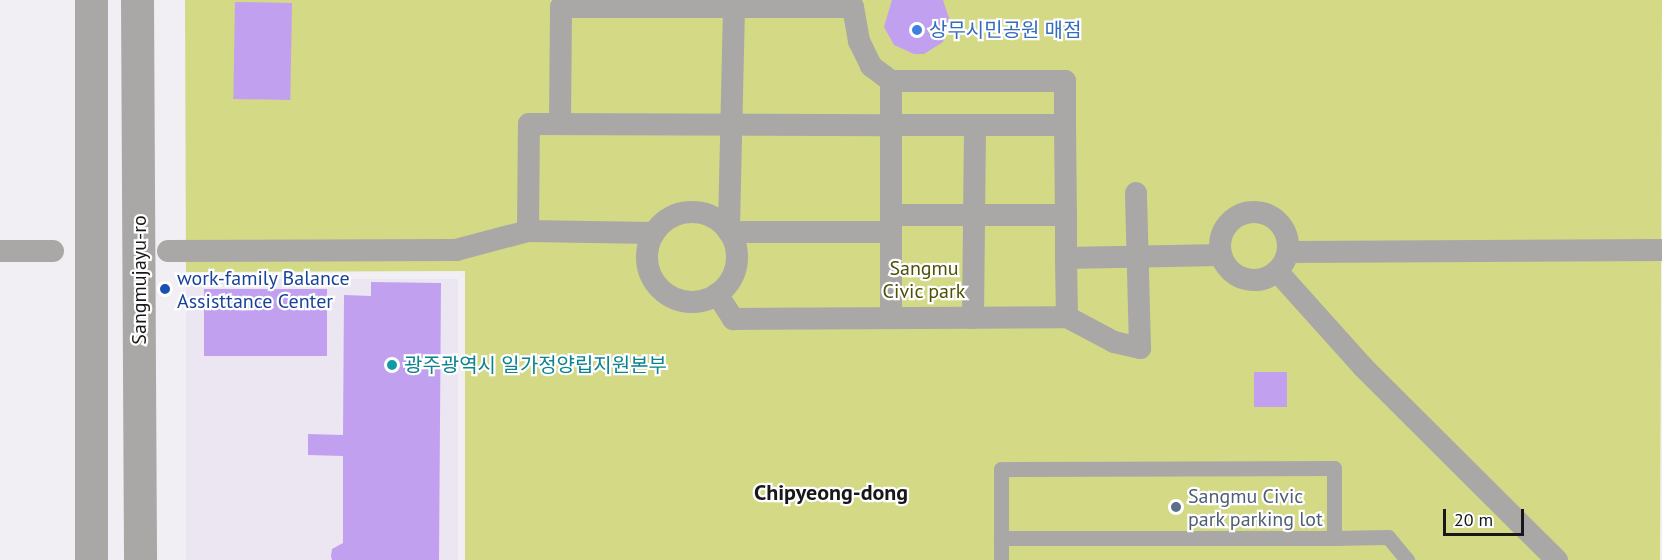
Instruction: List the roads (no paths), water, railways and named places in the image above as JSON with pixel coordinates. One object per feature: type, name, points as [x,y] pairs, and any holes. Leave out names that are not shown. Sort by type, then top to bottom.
[{"type":"street","points":[[91,0],[91,560]]},
{"type":"street","name":"Sangmujayu-ro","points":[[137,0],[140,560]]},
{"type":"street","points":[[560,124],[561,8],[854,8],[859,41],[870,66],[891,81],[1065,81],[1067,317]]},
{"type":"street","points":[[734,8],[734,124],[729,232],[737,258],[728,285],[717,294],[688,302],[661,290],[647,263],[654,233],[678,214],[693,212],[707,215],[729,232],[891,224],[974,215],[1066,215]]},
{"type":"street","points":[[891,81],[891,318]]},
{"type":"street","points":[[528,231],[529,124],[1065,125]]},
{"type":"street","points":[[973,318],[975,125]]},
{"type":"street","points":[[717,294],[733,319],[1067,317],[1114,342],[1140,348],[1136,193]]},
{"type":"street","points":[[1282,261],[1288,241],[1278,222],[1269,216],[1248,213],[1230,223],[1224,232],[1221,255],[1234,274],[1245,279],[1256,280],[1282,261],[1409,252],[1662,250]]},
{"type":"street","points":[[168,250],[456,250],[528,231],[654,233]]},
{"type":"street","points":[[0,251],[53,251]]},
{"type":"street","points":[[1066,258],[1221,255]]},
{"type":"street","points":[[1282,261],[1363,368],[1557,560]]},
{"type":"lane","points":[[1001,560],[1001,468],[1334,468],[1334,537]]},
{"type":"lane","points":[[1001,538],[1388,537],[1407,560]]},
{"type":"place","name":"상무시민공원 매점","points":[[917,30]]},
{"type":"place","name":"work-family Balance Assisttance Center","points":[[165,289]]},
{"type":"place","name":"광주광역시 일가정양립지원본부","points":[[392,365]]},
{"type":"place","name":"Sangmu Civic park parking lot","points":[[1176,507]]},
{"type":"district","name":"Chipyeong-dong","points":[[831,493]]},
{"type":"park label","name":"Sangmu Civic park","points":[[924,280]]}]
